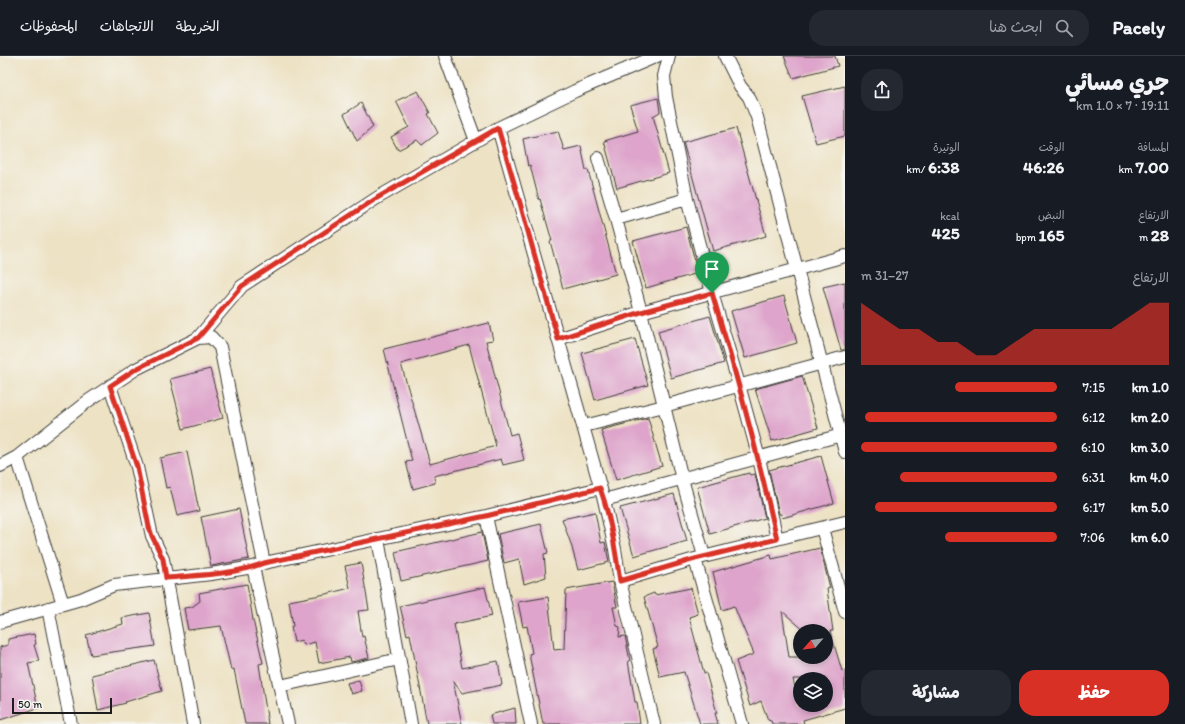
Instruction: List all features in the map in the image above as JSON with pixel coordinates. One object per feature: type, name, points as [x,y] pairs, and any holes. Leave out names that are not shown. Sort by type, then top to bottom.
[{"type":"street","points":[[445,56],[476,141]]},
{"type":"street","points":[[198,338],[242,286],[377,198],[498,128],[576,91],[657,56]]},
{"type":"street","points":[[669,56],[664,76],[670,119],[688,199],[712,293],[740,385],[759,458],[777,539]]},
{"type":"street","points":[[725,56],[740,86],[749,97],[757,117],[821,363],[843,435],[845,452]]},
{"type":"street","points":[[498,128],[584,426],[602,494],[615,549],[620,581],[654,724]]},
{"type":"street","points":[[598,158],[641,312],[700,558],[742,724]]},
{"type":"street","points":[[616,219],[688,199]]},
{"type":"street","points":[[558,339],[641,312],[845,256]]},
{"type":"street","points":[[0,466],[17,457],[88,401],[136,369],[198,338],[210,337],[220,347],[258,565],[288,724]]},
{"type":"street","points":[[584,426],[845,357]]},
{"type":"street","points":[[110,386],[137,467],[149,527],[163,559],[193,724]]},
{"type":"street","points":[[0,622],[81,599],[114,585],[211,574],[486,516],[682,479],[843,435]]},
{"type":"street","points":[[17,457],[64,604]]},
{"type":"street","points":[[486,516],[531,724]]},
{"type":"street","points":[[620,581],[700,558],[845,522]]},
{"type":"street","points":[[822,528],[845,612]]},
{"type":"street","points":[[378,539],[411,724]]},
{"type":"street","points":[[48,608],[71,724]]},
{"type":"street","points":[[280,686],[399,659]]},
{"type":"building","points":[[784,56],[835,56],[838,66],[793,78]]},
{"type":"building","points":[[845,86],[845,136],[816,143],[802,96]]},
{"type":"building","points":[[418,91],[430,113],[428,114],[438,133],[422,145],[417,140],[398,150],[391,137],[409,127],[396,101]]},
{"type":"building","points":[[658,98],[660,112],[653,116],[669,173],[617,188],[604,141],[638,131],[630,105]]},
{"type":"building","points":[[361,103],[373,127],[357,141],[344,114]]},
{"type":"building","points":[[736,128],[766,236],[713,251],[683,142]]},
{"type":"building","points":[[558,131],[564,150],[581,146],[586,170],[588,170],[616,274],[563,289],[550,241],[552,241],[530,165],[528,166],[523,139]]},
{"type":"building","points":[[686,227],[698,273],[646,288],[633,241]]},
{"type":"building","points":[[845,282],[845,350],[841,350],[823,287]]},
{"type":"building","points":[[784,296],[797,343],[745,358],[731,311]]},
{"type":"building","points":[[710,316],[724,363],[671,378],[658,331]]},
{"type":"building","points":[[489,323],[493,340],[486,341],[510,435],[517,433],[524,460],[503,465],[501,459],[434,476],[435,483],[413,489],[406,462],[412,461],[384,349]],"holes":[[[469,345],[496,446],[430,464],[401,364]]]},
{"type":"building","points":[[635,339],[648,385],[595,400],[582,353]]},
{"type":"building","points":[[210,369],[223,418],[183,429],[170,379]]},
{"type":"building","points":[[802,376],[818,428],[772,441],[755,389]]},
{"type":"building","points":[[648,418],[662,466],[616,480],[601,430]]},
{"type":"building","points":[[187,452],[199,511],[177,516],[170,487],[166,488],[160,458]]},
{"type":"building","points":[[821,456],[834,503],[782,518],[781,514],[779,514],[769,470]]},
{"type":"building","points":[[749,473],[750,475],[755,474],[765,518],[710,534],[697,487]]},
{"type":"building","points":[[674,494],[687,541],[634,556],[620,508]]},
{"type":"building","points":[[239,509],[249,559],[211,566],[201,517]]},
{"type":"building","points":[[595,512],[601,543],[605,542],[609,562],[578,570],[562,519]]},
{"type":"building","points":[[541,524],[548,553],[544,554],[546,577],[524,584],[519,559],[504,563],[498,534]]},
{"type":"building","points":[[482,532],[488,561],[401,581],[395,552]]},
{"type":"building","points":[[820,548],[830,588],[827,589],[832,624],[797,624],[782,611],[789,657],[793,657],[793,664],[833,664],[833,641],[842,671],[845,670],[845,708],[833,711],[833,672],[793,672],[793,712],[831,712],[803,720],[804,724],[772,724],[771,721],[768,720],[761,701],[750,706],[736,661],[754,654],[734,606],[722,610],[713,572],[771,555],[772,559]]},
{"type":"building","points":[[361,563],[369,610],[358,611],[362,637],[364,636],[369,658],[351,662],[350,657],[319,663],[315,642],[304,645],[302,640],[294,642],[289,601],[350,588],[345,566]]},
{"type":"building","points":[[612,582],[617,607],[613,607],[617,626],[620,627],[619,637],[625,636],[630,661],[628,661],[640,724],[543,724],[529,654],[532,653],[527,626],[523,627],[518,602],[548,597],[554,650],[564,649],[566,590]]},
{"type":"building","points":[[247,584],[253,620],[263,663],[259,664],[268,724],[245,724],[234,669],[231,670],[221,626],[188,630],[184,608],[192,607],[200,601],[199,593]]},
{"type":"building","points":[[485,587],[492,616],[454,624],[462,668],[498,661],[502,685],[462,693],[453,681],[462,724],[427,724],[410,634],[407,635],[400,606]]},
{"type":"building","points":[[691,588],[698,614],[689,617],[704,673],[706,673],[717,713],[715,713],[718,724],[700,724],[684,672],[660,677],[653,649],[658,647],[644,597],[654,593],[655,595]]},
{"type":"building","points":[[149,613],[155,646],[91,655],[86,635],[123,624],[122,618]]},
{"type":"building","points":[[34,634],[36,644],[34,645],[39,661],[28,663],[38,708],[0,720],[0,647],[8,645],[8,639]]},
{"type":"building","points":[[154,660],[162,691],[125,702],[126,703],[98,710],[92,675]]},
{"type":"building","points":[[359,680],[362,691],[351,694],[347,683]]},
{"type":"building","points":[[515,708],[516,724],[492,724],[490,715]]},
{"type":"route","points":[[498,128],[558,339],[641,312],[712,293],[740,385],[759,458],[777,539],[695,559],[620,581],[615,549],[600,488],[486,516],[264,563],[253,567],[211,574],[166,578],[163,559],[149,527],[137,467],[110,386],[136,369],[198,338],[242,286],[377,198],[498,128]]}]
